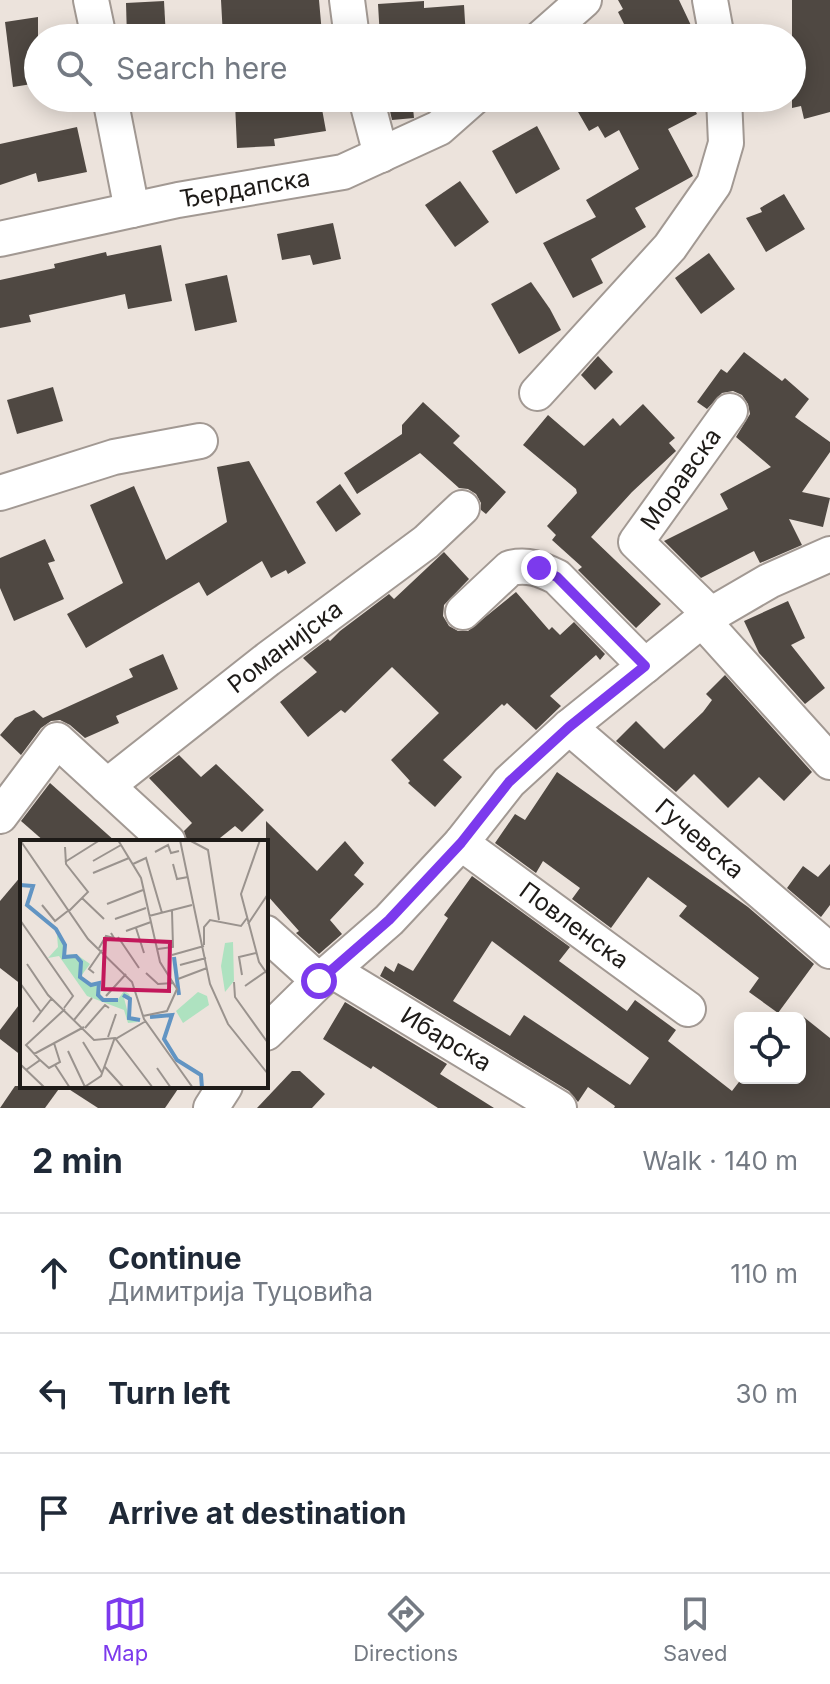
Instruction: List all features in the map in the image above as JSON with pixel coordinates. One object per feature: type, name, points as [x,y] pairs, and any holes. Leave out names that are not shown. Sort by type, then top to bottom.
[{"type":"street","points":[[91,0],[96,24]]},
{"type":"street","points":[[347,0],[350,24]]},
{"type":"street","points":[[557,24],[584,0]]},
{"type":"street","points":[[710,0],[714,24]]},
{"type":"street","points":[[113,112],[132,210]]},
{"type":"street","points":[[370,112],[381,155]]},
{"type":"street","name":"Ђердапска","points":[[0,239],[132,210],[343,172],[439,128],[457,112]]},
{"type":"street","points":[[537,393],[670,247],[714,184],[726,143],[725,112]]},
{"type":"street","name":"Моравска","points":[[707,617],[636,542],[730,411]]},
{"type":"street","points":[[0,493],[114,457],[200,441]]},
{"type":"street","name":"Романијска","points":[[107,786],[268,659],[426,542],[462,508]]},
{"type":"street","points":[[268,1031],[389,920],[461,843],[509,782],[569,727],[707,617],[769,581],[830,554]]},
{"type":"street","points":[[463,612],[510,568],[539,568],[557,577],[645,666]]},
{"type":"street","points":[[707,617],[830,762]]},
{"type":"street","name":"Гучевска","points":[[569,727],[830,951]]},
{"type":"street","points":[[0,816],[57,740],[166,840]]},
{"type":"street","name":"Повленска","points":[[461,843],[688,1009]]},
{"type":"street","name":"Ибарска","points":[[268,934],[326,976],[559,1108]]},
{"type":"street","points":[[211,1108],[224,1088]]},
{"type":"building","points":[[221,0],[319,0],[321,24],[222,24]]},
{"type":"building","points":[[618,0],[679,0],[690,24],[624,24],[618,12],[623,9]]},
{"type":"building","points":[[792,0],[830,0],[830,112],[804,119],[806,24],[792,24]]},
{"type":"building","points":[[164,1],[165,24],[127,24],[126,3]]},
{"type":"building","points":[[424,1],[424,8],[464,5],[465,24],[379,24],[378,4]]},
{"type":"building","points":[[38,17],[38,24],[24,24],[24,85],[13,87],[5,22]]},
{"type":"building","points":[[235,112],[323,112],[326,131],[274,139],[275,146],[237,148]]},
{"type":"building","points":[[390,112],[413,112],[414,118],[392,120]]},
{"type":"building","points":[[578,112],[697,114],[668,129],[693,176],[635,208],[646,227],[591,259],[603,283],[573,298],[543,243],[596,217],[586,200],[639,169],[619,130],[605,138],[598,126],[589,131]]},
{"type":"building","points":[[537,126],[560,169],[516,194],[492,151]]},
{"type":"building","points":[[77,127],[87,172],[38,182],[36,173],[0,185],[0,144]]},
{"type":"building","points":[[460,181],[489,222],[455,247],[425,205]]},
{"type":"building","points":[[784,194],[805,229],[766,252],[746,218],[762,212],[760,208]]},
{"type":"building","points":[[333,223],[341,259],[313,265],[310,255],[282,260],[277,234]]},
{"type":"building","points":[[161,245],[172,301],[128,309],[125,294],[29,315],[31,322],[0,328],[0,280],[55,268],[54,264],[106,252],[107,256]]},
{"type":"building","points":[[709,253],[735,289],[701,314],[675,278]]},
{"type":"building","points":[[227,275],[237,322],[195,331],[185,284]]},
{"type":"building","points":[[531,282],[561,330],[519,354],[491,304]]},
{"type":"building","points":[[744,352],[782,381],[785,378],[809,399],[795,417],[830,442],[830,452],[802,492],[830,498],[823,527],[789,519],[802,545],[760,563],[754,551],[701,578],[664,541],[728,509],[720,494],[771,467],[736,437],[750,414],[742,395],[733,391],[722,393],[707,409],[697,402],[721,369],[727,373]]},
{"type":"building","points":[[598,356],[613,372],[595,390],[581,375]]},
{"type":"building","points":[[53,387],[63,421],[17,434],[7,400]]},
{"type":"building","points":[[423,402],[460,436],[453,443],[506,492],[486,514],[481,510],[476,494],[459,488],[420,453],[357,494],[344,473],[402,434],[402,425]]},
{"type":"building","points":[[643,404],[675,438],[669,443],[676,451],[632,492],[591,537],[661,604],[636,628],[578,570],[582,567],[552,540],[556,535],[547,526],[577,493],[576,489],[523,445],[548,415],[584,446],[613,418],[620,426]]},
{"type":"building","points":[[249,461],[306,563],[288,574],[286,570],[271,578],[262,561],[207,596],[199,582],[86,648],[67,614],[123,583],[90,505],[134,486],[166,560],[227,522],[217,467]]},
{"type":"building","points":[[340,484],[361,514],[336,532],[316,502]]},
{"type":"building","points":[[45,539],[55,561],[48,563],[64,599],[14,621],[0,588],[0,558]]},
{"type":"building","points":[[444,552],[469,579],[444,605],[443,616],[449,626],[458,631],[468,631],[516,592],[549,630],[552,627],[560,635],[574,622],[605,654],[600,660],[596,655],[550,696],[561,706],[536,730],[507,703],[502,704],[443,760],[462,777],[435,807],[408,783],[410,781],[391,760],[439,713],[392,667],[345,713],[341,710],[308,737],[280,702],[317,672],[303,658],[328,639],[330,641],[389,594],[394,599]]},
{"type":"building","points":[[788,601],[805,638],[791,645],[825,688],[805,704],[759,653],[744,621]]},
{"type":"building","points":[[163,654],[178,689],[116,716],[119,723],[85,738],[60,720],[51,721],[41,728],[21,755],[0,735],[15,718],[34,710],[43,718],[133,677],[129,669]]},
{"type":"building","points":[[725,675],[812,772],[784,801],[759,777],[728,808],[694,774],[676,792],[616,741],[636,721],[664,749],[703,712],[712,700],[706,694]]},
{"type":"building","points":[[179,755],[201,777],[216,764],[264,810],[242,832],[235,826],[218,840],[186,840],[184,831],[192,823],[149,778]]},
{"type":"building","points":[[557,772],[748,907],[814,964],[777,1012],[749,992],[759,978],[679,916],[687,906],[648,877],[611,928],[572,899],[580,888],[543,861],[536,873],[495,843],[515,814],[525,820]]},
{"type":"building","points":[[50,783],[114,840],[43,840],[21,821]]},
{"type":"building","points":[[266,821],[317,871],[345,841],[364,863],[354,875],[364,884],[330,920],[342,934],[319,954],[296,933],[299,931],[268,896]]},
{"type":"building","points":[[830,864],[830,905],[821,917],[787,888],[803,866],[818,877]]},
{"type":"building","points":[[472,876],[570,947],[559,961],[627,1011],[635,1000],[676,1030],[668,1041],[732,1091],[737,1084],[806,1084],[806,1019],[830,1038],[830,1108],[614,1108],[588,1087],[578,1102],[569,1091],[380,976],[385,966],[394,972],[398,963],[413,971],[448,918],[444,915]],"holes":[[[492,941],[649,1058],[630,1085],[524,1015],[510,1036],[453,1001]]]},
{"type":"building","points":[[20,877],[20,983],[0,968],[0,901]]},
{"type":"building","points":[[345,1002],[447,1064],[440,1074],[494,1108],[438,1108],[373,1066],[371,1069],[323,1039]]},
{"type":"building","points":[[20,1004],[20,1054],[0,1039],[0,1030]]},
{"type":"building","points":[[292,1071],[300,1071],[325,1094],[312,1108],[257,1108]]},
{"type":"building","points":[[15,1086],[60,1088],[45,1108],[0,1108]]},
{"type":"building","points":[[67,1088],[179,1088],[165,1108],[98,1108]]},
{"type":"route","points":[[319,981],[389,920],[461,843],[509,782],[569,727],[645,666],[557,577],[539,568]]}]
